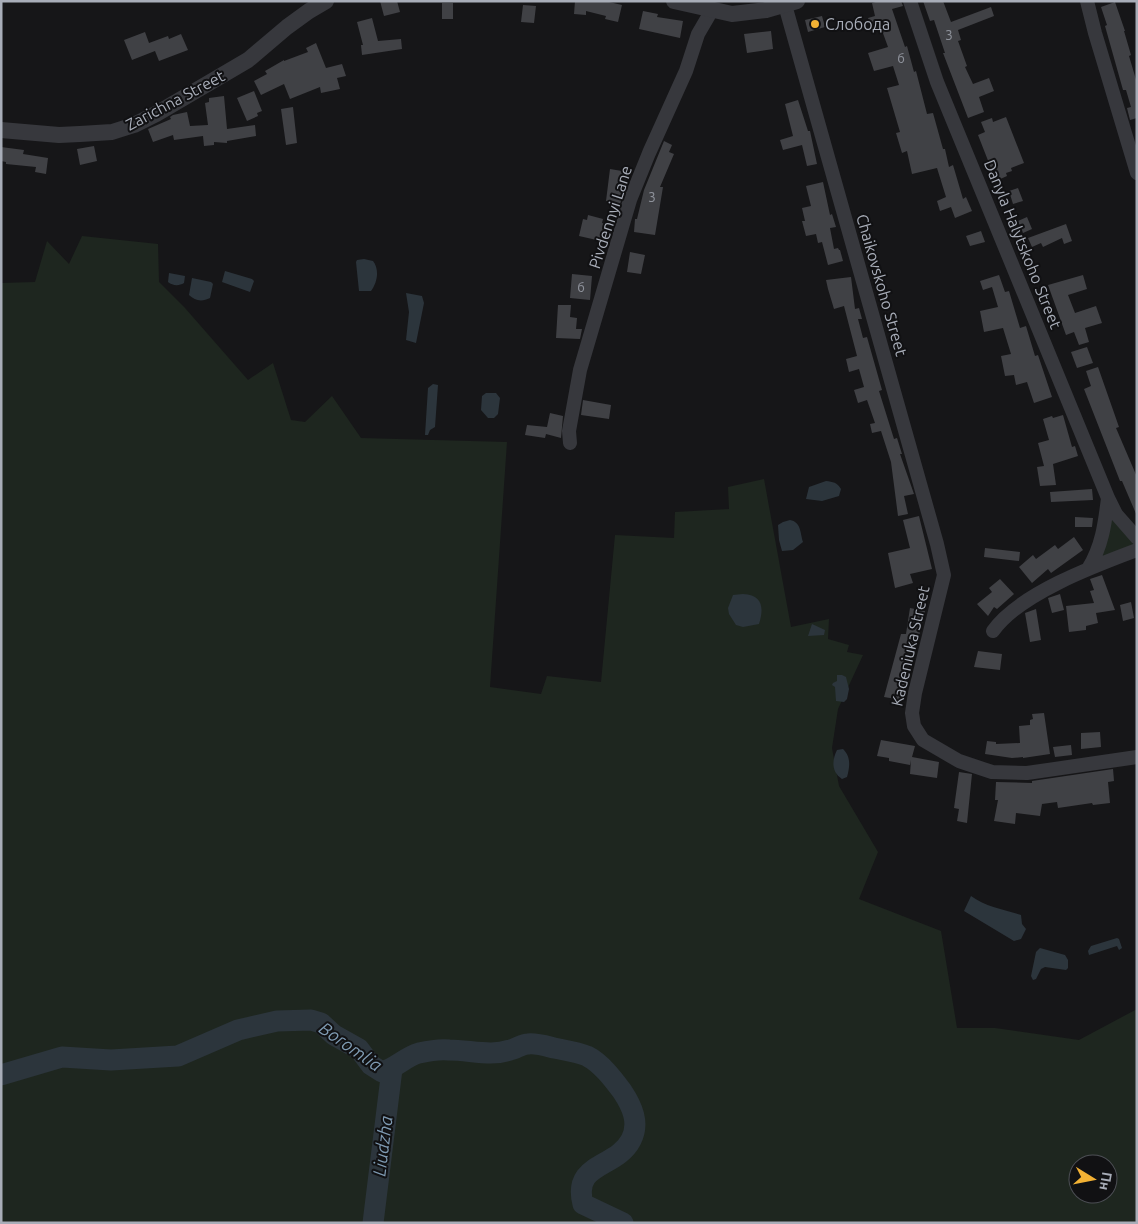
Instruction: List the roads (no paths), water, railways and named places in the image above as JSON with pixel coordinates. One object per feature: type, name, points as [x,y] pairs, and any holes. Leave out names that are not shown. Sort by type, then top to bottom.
[{"type":"street","name":"Zarichna Street","points":[[1,130],[59,135],[112,132],[134,125],[248,60],[287,27],[326,1]]},
{"type":"street","points":[[674,1],[732,14],[791,3]]},
{"type":"street","name":"Danylа Halytskoho Street","points":[[910,1],[937,82],[1108,498],[1116,514],[1137,538]]},
{"type":"street","points":[[1087,1],[1137,174]]},
{"type":"street","name":"Chaikovskoho Street","points":[[791,3],[944,575]]},
{"type":"street","name":"Pivdennyi Lane","points":[[570,443],[569,431],[580,370],[630,200],[686,71],[698,34],[712,10]]},
{"type":"street","name":"Danylа Halytskoho Street","points":[[1088,569],[1098,550],[1105,524],[1108,498]]},
{"type":"street","points":[[992,631],[997,624],[1015,609],[1046,590],[1088,569],[1137,550]]},
{"type":"street","name":"Kadeniuka Street","points":[[944,575],[915,693],[912,713],[914,726],[923,740],[959,761],[992,772],[1027,772],[1137,757]]},
{"type":"waterway","name":"Boromlia","points":[[1,1075],[62,1057],[111,1060],[178,1056],[238,1030],[277,1021],[311,1020],[321,1023],[334,1035],[359,1049],[371,1065],[382,1072],[409,1057],[434,1050],[496,1053],[531,1044],[575,1052],[592,1059],[606,1072],[626,1097],[634,1115],[635,1127],[631,1140],[616,1156],[589,1173],[584,1180],[581,1190],[583,1204],[623,1223]]},
{"type":"waterway","name":"Liudzha","points":[[373,1223],[392,1069]]},
{"type":"place","name":"Слобода","points":[[815,24]]}]
